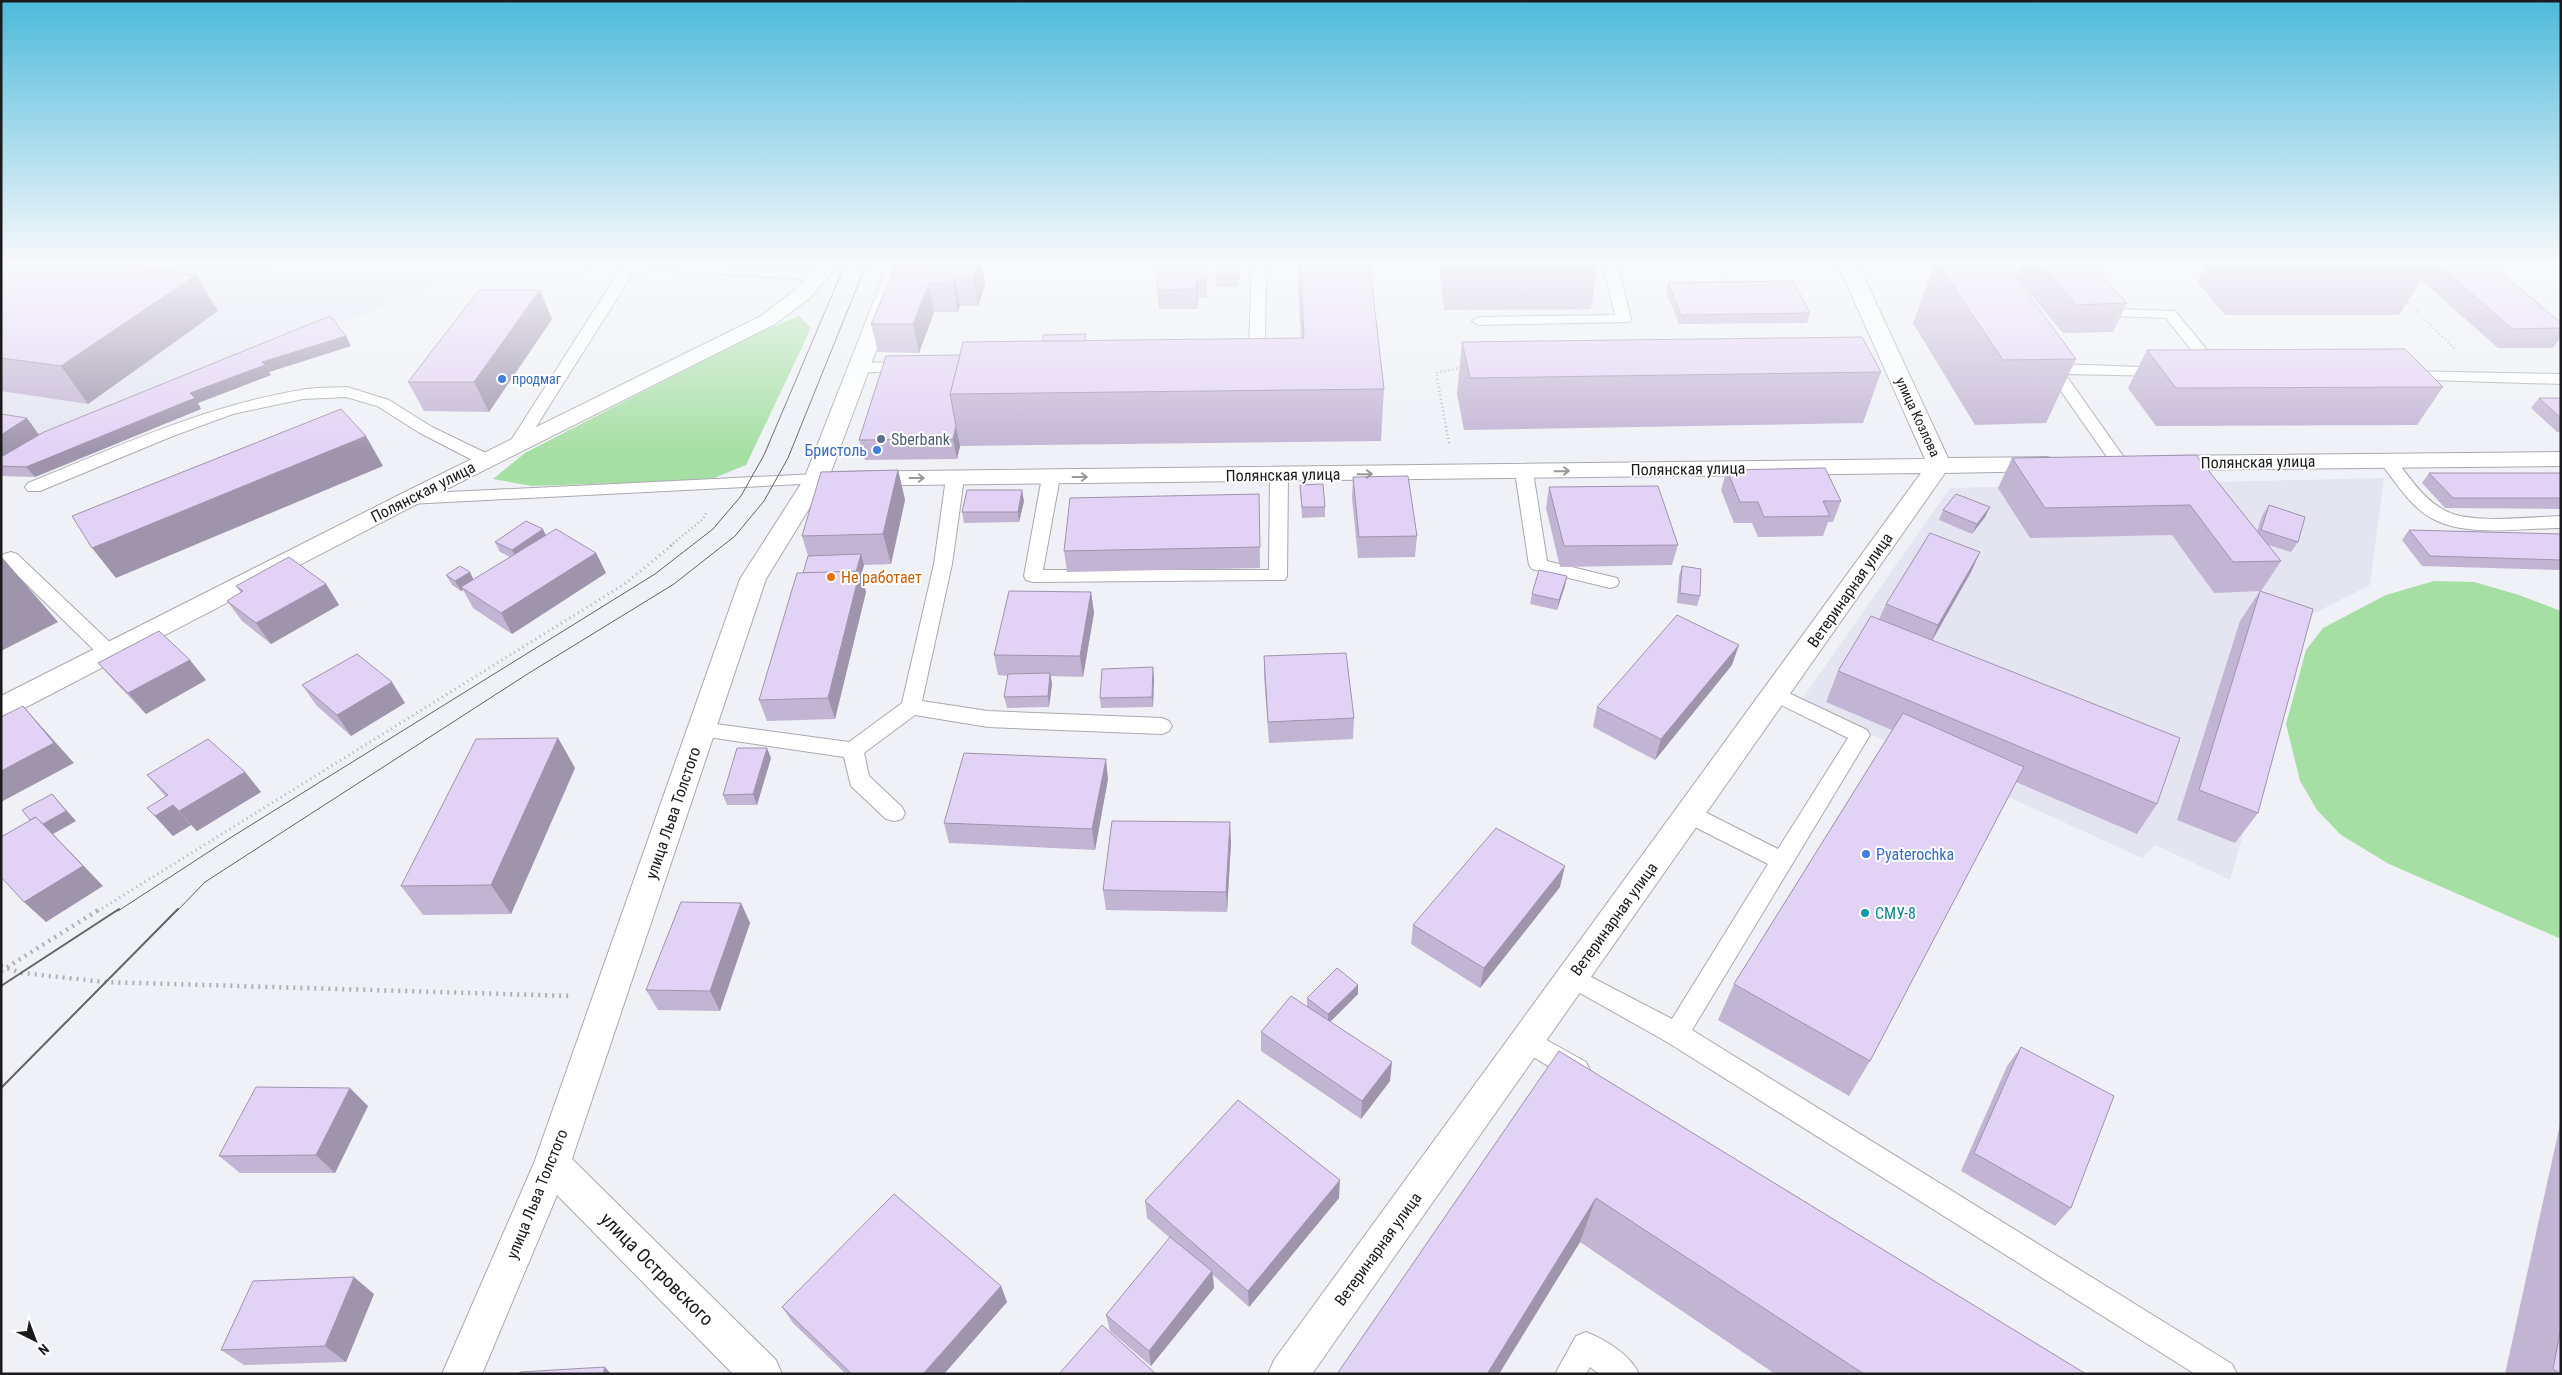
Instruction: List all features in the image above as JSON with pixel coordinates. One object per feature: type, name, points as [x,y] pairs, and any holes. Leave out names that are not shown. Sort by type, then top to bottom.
[{"type":"street","name":"Полянская улица","points":[[1,708],[408,499],[760,324]]},
{"type":"street","name":"улица Льва Толстого","points":[[462,1374],[552,1164],[753,579],[816,479],[874,324]]},
{"type":"street","name":"улица Козлова","points":[[1869,324],[1882,361],[1940,465]]},
{"type":"street","name":"Полянская улица","points":[[816,479],[2561,459]]},
{"type":"street","name":"Ветеринарная улица","points":[[1288,1374],[1940,465]]},
{"type":"street","name":"улица Островского","points":[[552,1164],[762,1374]]},
{"type":"lane","points":[[516,445],[592,324]]},
{"type":"lane","points":[[1230,358],[1239,358],[1257,349],[1258,324]]},
{"type":"lane","points":[[2179,324],[2222,372],[2198,372]]},
{"type":"lane","points":[[2042,354],[2120,463]]},
{"type":"lane","points":[[857,368],[923,367]]},
{"type":"lane","points":[[2054,369],[2178,372]]},
{"type":"lane","points":[[2385,376],[2561,379]]},
{"type":"lane","points":[[34,487],[167,432],[230,410],[304,394],[347,392],[383,403],[426,430],[486,460]]},
{"type":"lane","points":[[2388,460],[2418,498],[2442,517],[2460,522],[2561,522]]},
{"type":"lane","points":[[1524,472],[1538,565],[1610,582]]},
{"type":"lane","points":[[1051,477],[1033,576],[1278,576],[1280,475]]},
{"type":"lane","points":[[701,730],[853,750],[911,707],[942,564],[955,478]]},
{"type":"lane","points":[[408,499],[816,479]]},
{"type":"lane","points":[[1,562],[10,558],[108,652]]},
{"type":"lane","points":[[1676,1034],[1860,735],[1776,694]]},
{"type":"lane","points":[[911,707],[988,719],[1162,726]]},
{"type":"lane","points":[[853,750],[859,780],[894,813]]},
{"type":"lane","points":[[1689,814],[1782,862]]},
{"type":"lane","points":[[1572,977],[1676,1034],[2222,1374]]},
{"type":"lane","points":[[1527,1040],[1595,1081]]},
{"type":"lane","points":[[1570,1374],[1586,1346],[1624,1374]]},
{"type":"path","points":[[2429,324],[2484,378]]},
{"type":"path","points":[[1449,446],[1436,372],[1472,366]]},
{"type":"path","points":[[1,966],[22,973],[106,982],[609,997]]},
{"type":"shaded area","points":[[1,324],[340,324],[51,442],[1,472]]},
{"type":"shaded area","points":[[2384,478],[2370,585],[2305,618],[2230,880],[2155,845],[2142,858],[1800,702],[1950,488]]},
{"type":"green space","points":[[779,324],[807,324],[811,328],[746,465],[709,480],[532,486],[493,479],[525,453],[755,334]]},
{"type":"green space","points":[[2434,581],[2474,582],[2519,595],[2561,611],[2561,939],[2389,864],[2341,835],[2317,810],[2300,781],[2286,724],[2306,650],[2323,628],[2386,595]]},
{"type":"building","points":[[1,324],[123,324],[61,366],[1,358]]},
{"type":"building","points":[[310,324],[337,324],[346,336],[262,362],[265,365],[190,393],[195,398],[26,467],[1,466],[1,457],[44,432]]},
{"type":"building","points":[[453,324],[515,324],[474,382],[408,382]]},
{"type":"building","points":[[1303,324],[1376,324],[1384,389],[950,394],[963,342],[1304,338]]},
{"type":"building","points":[[1979,324],[2050,324],[2076,359],[2003,360]]},
{"type":"building","points":[[2506,324],[2561,324],[2561,328],[2512,329]]},
{"type":"building","points":[[1086,334],[1085,341],[1042,341],[1044,335]]},
{"type":"building","points":[[1862,337],[1881,372],[1470,378],[1462,342]]},
{"type":"building","points":[[2405,349],[2443,387],[2176,388],[2147,350]]},
{"type":"building","points":[[960,355],[950,394],[956,426],[953,439],[859,440],[886,356]]},
{"type":"building","points":[[2539,398],[2561,398],[2561,418]]},
{"type":"building","points":[[341,409],[366,436],[92,548],[72,516]]},
{"type":"building","points":[[1,414],[27,418],[1,435]]},
{"type":"building","points":[[2196,455],[2281,561],[2233,562],[2190,505],[2045,508],[2012,458]]},
{"type":"building","points":[[1825,468],[1841,501],[1823,501],[1830,516],[1764,517],[1758,502],[1740,502],[1727,470]]},
{"type":"building","points":[[898,470],[883,534],[802,536],[821,472]]},
{"type":"building","points":[[2429,473],[2561,473],[2561,498],[2453,498]]},
{"type":"building","points":[[1408,476],[1417,536],[1359,537],[1353,477]]},
{"type":"building","points":[[1323,484],[1325,507],[1302,507],[1300,485]]},
{"type":"building","points":[[1658,486],[1678,545],[1564,546],[1549,487]]},
{"type":"building","points":[[967,490],[1022,490],[1018,512],[962,512]]},
{"type":"building","points":[[1259,494],[1260,547],[1064,551],[1070,498]]},
{"type":"building","points":[[1956,494],[1990,507],[1977,524],[1943,510]]},
{"type":"building","points":[[2269,505],[2305,517],[2298,542],[2261,530]]},
{"type":"building","points":[[526,521],[543,529],[512,550],[495,542]]},
{"type":"building","points":[[556,529],[596,553],[501,613],[461,587]]},
{"type":"building","points":[[2409,530],[2561,534],[2561,560],[2430,556]]},
{"type":"building","points":[[1930,533],[1980,552],[1938,625],[1886,604]]},
{"type":"building","points":[[861,554],[856,572],[803,573],[808,556]]},
{"type":"building","points":[[289,557],[326,584],[256,623],[227,601],[243,591],[236,586]]},
{"type":"building","points":[[460,566],[470,572],[455,581],[446,575]]},
{"type":"building","points":[[1682,566],[1701,569],[1700,596],[1680,593]]},
{"type":"building","points":[[1539,570],[1567,576],[1559,600],[1532,594]]},
{"type":"building","points":[[860,571],[828,698],[759,700],[797,573]]},
{"type":"building","points":[[1009,591],[1091,592],[1080,656],[994,655]]},
{"type":"building","points":[[2260,591],[2313,609],[2258,813],[2199,790]]},
{"type":"building","points":[[1677,615],[1739,645],[1661,739],[1597,707]]},
{"type":"building","points":[[1871,616],[2180,738],[2157,804],[1838,671]]},
{"type":"building","points":[[159,631],[190,660],[128,693],[98,663]]},
{"type":"building","points":[[1346,653],[1354,718],[1268,722],[1264,656]]},
{"type":"building","points":[[357,654],[392,682],[337,715],[302,685]]},
{"type":"building","points":[[1153,667],[1152,697],[1100,698],[1102,669]]},
{"type":"building","points":[[1050,673],[1048,696],[1004,697],[1008,674]]},
{"type":"building","points":[[23,706],[54,743],[1,771],[1,717]]},
{"type":"building","name":"СМУ-8","points":[[1903,713],[2024,767],[1870,1061],[1734,984]]},
{"type":"building","points":[[558,738],[491,885],[401,886],[476,739]]},
{"type":"building","points":[[208,739],[245,772],[179,811],[173,805],[155,816],[147,808],[168,795],[147,775]]},
{"type":"building","points":[[737,748],[767,748],[753,794],[723,795]]},
{"type":"building","points":[[964,753],[1106,759],[1092,829],[944,823]]},
{"type":"building","points":[[52,794],[66,811],[43,824],[36,817],[30,820],[22,810]]},
{"type":"building","points":[[36,817],[83,866],[24,902],[1,877],[1,837]]},
{"type":"building","points":[[1112,821],[1230,822],[1226,892],[1103,890]]},
{"type":"building","points":[[1496,828],[1565,866],[1484,968],[1413,925]]},
{"type":"building","points":[[681,902],[741,903],[710,991],[646,990]]},
{"type":"building","points":[[1337,968],[1358,985],[1328,1014],[1307,998]]},
{"type":"building","points":[[1291,996],[1392,1062],[1362,1101],[1261,1032]]},
{"type":"building","points":[[2021,1047],[2114,1096],[2071,1208],[1974,1153]]},
{"type":"building","points":[[1559,1051],[2086,1374],[1864,1374],[1596,1198],[1487,1374],[1337,1374]]},
{"type":"building","points":[[256,1087],[350,1088],[316,1155],[219,1156]]},
{"type":"building","points":[[1238,1100],[1340,1180],[1248,1291],[1145,1201]]},
{"type":"building","points":[[894,1194],[1001,1286],[923,1374],[852,1374],[782,1307]]},
{"type":"building","points":[[1170,1237],[1212,1271],[1149,1351],[1106,1315]]},
{"type":"building","points":[[354,1277],[325,1346],[221,1350],[253,1281]]},
{"type":"building","points":[[1102,1325],[1156,1374],[1059,1374]]},
{"type":"building","points":[[2561,1328],[2561,1374],[2553,1369]]},
{"type":"building","points":[[605,1367],[603,1374],[519,1374],[520,1372]]},
{"type":"tram line","points":[[118,911],[230,838],[655,574],[713,529],[741,496],[764,455],[820,324]]},
{"type":"tram line","points":[[177,911],[205,882],[529,673],[674,584],[735,536],[764,501],[788,458],[842,324]]},
{"type":"tram line","points":[[1,986],[119,909]]},
{"type":"tram line","points":[[1,1088],[178,909]]},
{"type":"place","name":"продмаг","points":[[502,379]]},
{"type":"place","name":"Sberbank","points":[[881,439]]},
{"type":"place","name":"Бристоль","points":[[877,450]]},
{"type":"place","name":"Не работает","points":[[831,577]]},
{"type":"place","name":"Pyaterochka","points":[[1866,854]]},
{"type":"place","name":"СМУ-8","points":[[1865,913]]}]
